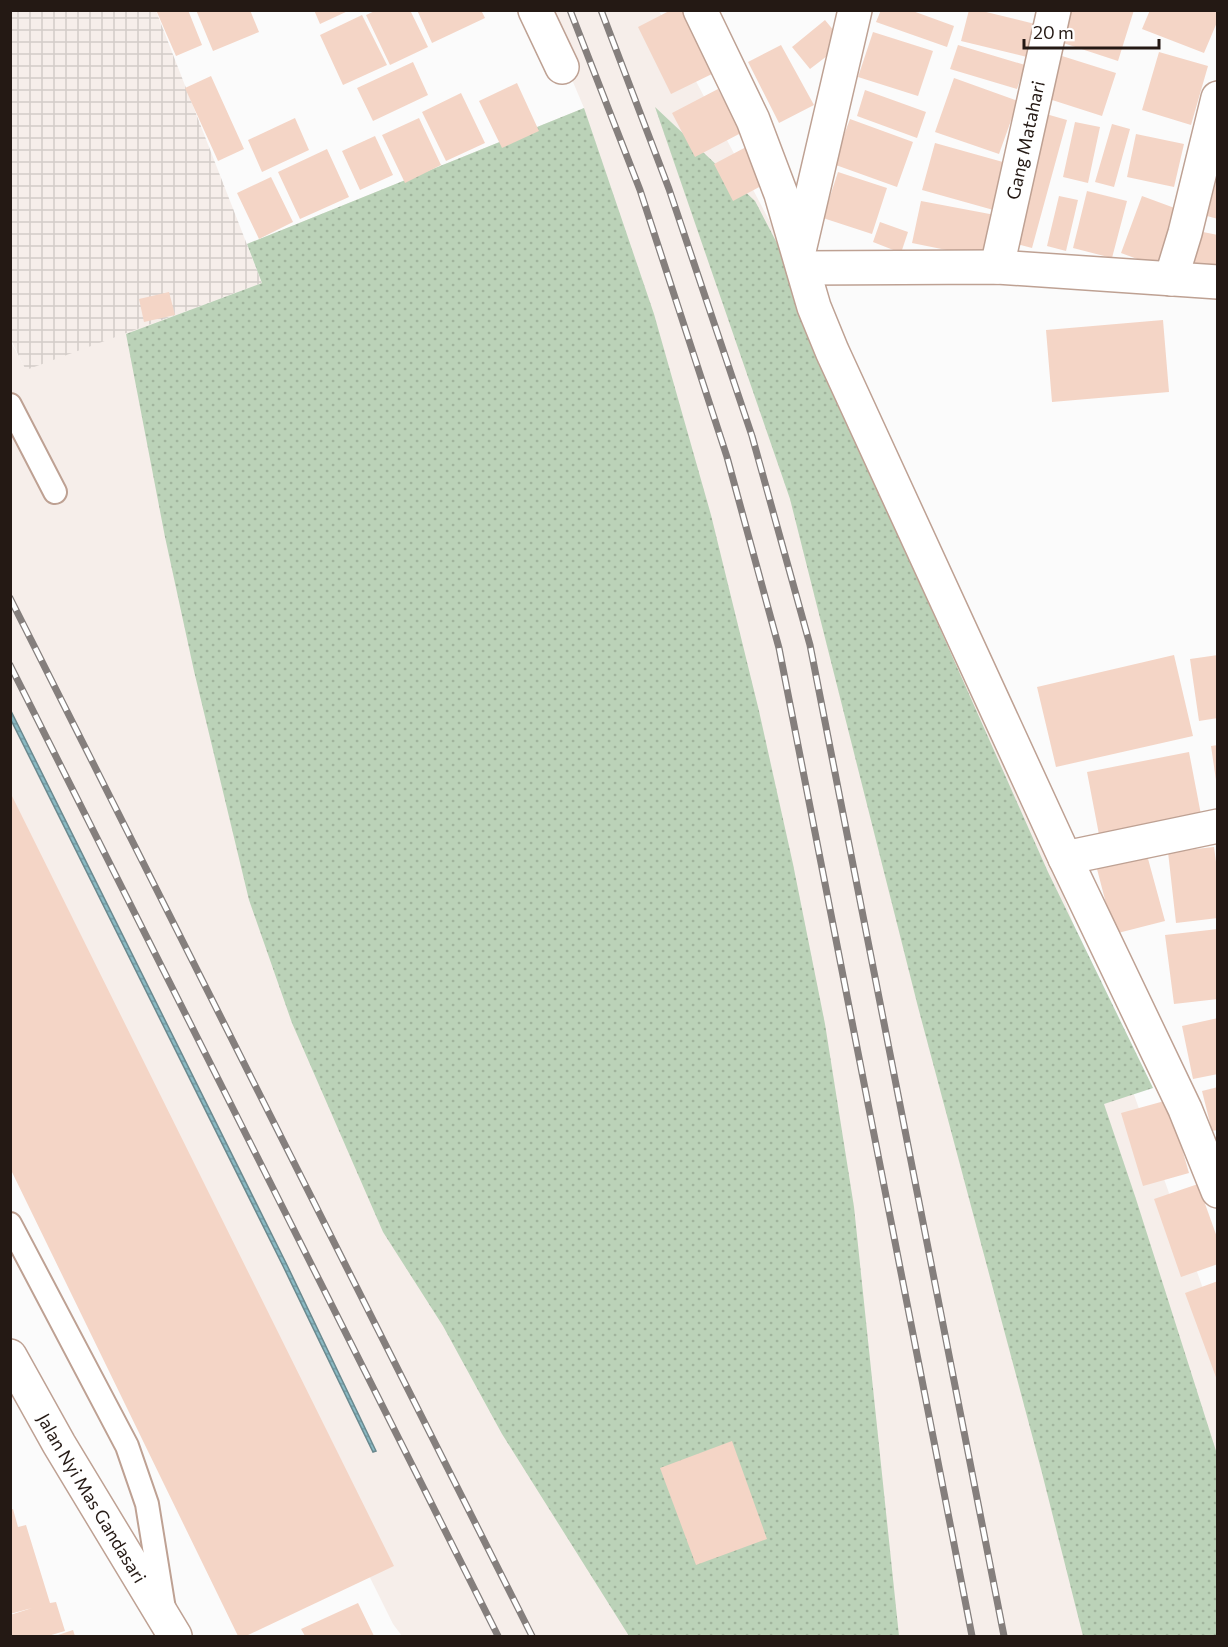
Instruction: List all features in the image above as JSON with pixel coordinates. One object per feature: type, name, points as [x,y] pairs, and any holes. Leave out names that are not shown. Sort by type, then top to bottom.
[{"type":"street","points":[[535,10],[562,67]]},
{"type":"street","points":[[700,10],[753,120],[781,194],[814,306],[832,351],[1065,858],[1185,1109],[1218,1191]]},
{"type":"street","points":[[801,260],[855,10]]},
{"type":"street","name":"Gang Matahari","points":[[997,267],[1054,10]]},
{"type":"street","points":[[1171,279],[1218,98]]},
{"type":"street","points":[[801,260],[997,267],[1218,282]]},
{"type":"street","points":[[1065,858],[1218,826]]},
{"type":"street","name":"Jalan Nyi Mas Gandasari","points":[[10,1356],[59,1444],[171,1631]]},
{"type":"lane","points":[[10,405],[54,492]]},
{"type":"lane","points":[[10,1224],[127,1446],[147,1504],[171,1631]]},
{"type":"shaded area","points":[[11,11],[156,11],[262,283],[26,371],[11,340]]},
{"type":"shaded area","points":[[543,11],[659,11],[809,296],[1015,760],[1217,1328],[1217,1636],[402,1636],[393,1624],[11,854],[10,340],[26,370],[262,283],[247,244],[584,108]]},
{"type":"green space","points":[[655,107],[755,201],[804,295],[838,399],[1048,872],[1153,1088],[1104,1104],[1217,1454],[1217,1636],[1083,1636],[918,1007],[790,499]]},
{"type":"green space","points":[[584,108],[654,314],[711,515],[759,711],[793,864],[825,1024],[854,1207],[899,1636],[629,1636],[502,1434],[443,1326],[383,1232],[292,1023],[249,900],[194,671],[165,537],[126,334],[262,283],[247,244]]},
{"type":"water","points":[[11,711],[286,1263],[376,1451],[373,1452],[11,720]]},
{"type":"building","points":[[156,10],[188,10],[202,45],[176,56]]},
{"type":"building","points":[[196,10],[250,10],[259,32],[213,51]]},
{"type":"building","points":[[314,10],[350,10],[320,24]]},
{"type":"building","points":[[377,10],[410,10],[428,47],[390,65],[366,15]]},
{"type":"building","points":[[417,10],[481,10],[485,18],[432,43]]},
{"type":"building","points":[[671,10],[682,10],[714,73],[671,94],[638,27]]},
{"type":"building","points":[[881,10],[910,10],[954,26],[947,47],[876,22]]},
{"type":"building","points":[[969,10],[978,10],[1035,24],[1027,57],[961,41]]},
{"type":"building","points":[[1063,10],[1134,10],[1118,61],[1054,40]]},
{"type":"building","points":[[1150,10],[1218,10],[1218,20],[1204,53],[1142,29]]},
{"type":"building","points":[[362,15],[387,65],[343,85],[320,35]]},
{"type":"building","points":[[825,20],[844,43],[810,69],[792,47]]},
{"type":"building","points":[[873,32],[933,51],[918,96],[858,77]]},
{"type":"building","points":[[781,45],[814,105],[779,123],[748,62]]},
{"type":"building","points":[[958,45],[1025,65],[1017,89],[950,69]]},
{"type":"building","points":[[1159,52],[1208,66],[1191,125],[1142,110]]},
{"type":"building","points":[[1062,56],[1116,73],[1102,116],[1049,99]]},
{"type":"building","points":[[413,62],[428,95],[373,121],[357,88]]},
{"type":"building","points":[[211,76],[244,149],[218,161],[185,88]]},
{"type":"building","points":[[954,78],[1018,101],[999,154],[935,132]]},
{"type":"building","points":[[517,83],[539,131],[502,148],[479,101]]},
{"type":"building","points":[[718,89],[741,133],[695,157],[672,113]]},
{"type":"building","points":[[865,90],[926,112],[917,138],[857,116]]},
{"type":"building","points":[[461,93],[485,143],[446,161],[422,112]]},
{"type":"building","points":[[1046,114],[1067,120],[1032,248],[1010,242]]},
{"type":"building","points":[[295,118],[309,150],[262,172],[248,140]]},
{"type":"building","points":[[419,118],[441,165],[405,183],[382,135]]},
{"type":"building","points":[[850,119],[913,142],[897,187],[833,164]]},
{"type":"building","points":[[1075,122],[1100,127],[1088,183],[1063,177]]},
{"type":"building","points":[[1112,124],[1130,129],[1114,187],[1095,182]]},
{"type":"building","points":[[1136,134],[1184,144],[1174,187],[1127,177]]},
{"type":"building","points":[[375,136],[393,175],[360,190],[342,151]]},
{"type":"building","points":[[935,143],[1010,164],[997,211],[922,190]]},
{"type":"building","points":[[748,146],[767,183],[733,201],[714,164]]},
{"type":"building","points":[[327,149],[349,197],[300,219],[278,172]]},
{"type":"building","points":[[838,172],[887,188],[872,234],[823,218]]},
{"type":"building","points":[[271,177],[293,222],[259,239],[237,193]]},
{"type":"building","points":[[1218,178],[1218,219],[1207,216]]},
{"type":"building","points":[[1087,191],[1127,201],[1112,258],[1073,248]]},
{"type":"building","points":[[1059,196],[1078,200],[1066,251],[1047,246]]},
{"type":"building","points":[[1142,196],[1180,210],[1159,267],[1121,253]]},
{"type":"building","points":[[921,201],[995,215],[986,258],[912,243]]},
{"type":"building","points":[[880,222],[908,232],[901,253],[873,242]]},
{"type":"building","points":[[1188,229],[1218,235],[1218,267],[1183,261]]},
{"type":"building","points":[[169,292],[175,315],[144,322],[139,299]]},
{"type":"building","points":[[1163,320],[1169,392],[1052,402],[1046,330]]},
{"type":"building","points":[[1174,655],[1193,736],[1056,767],[1037,687]]},
{"type":"building","points":[[1218,655],[1218,718],[1199,721],[1190,659]]},
{"type":"building","points":[[1218,745],[1218,780],[1216,780],[1211,746]]},
{"type":"building","points":[[1189,752],[1203,825],[1101,845],[1087,772]]},
{"type":"building","points":[[10,792],[394,1566],[246,1636],[238,1636],[10,1168]]},
{"type":"building","points":[[1214,847],[1218,877],[1218,918],[1176,923],[1168,852]]},
{"type":"building","points":[[1147,855],[1165,921],[1114,934],[1097,869]]},
{"type":"building","points":[[1218,929],[1218,999],[1174,1004],[1165,935]]},
{"type":"building","points":[[1218,1018],[1218,1074],[1193,1079],[1182,1026]]},
{"type":"building","points":[[1218,1087],[1218,1130],[1212,1131],[1202,1091]]},
{"type":"building","points":[[1168,1100],[1189,1173],[1143,1186],[1121,1113]]},
{"type":"building","points":[[1198,1184],[1218,1240],[1218,1264],[1181,1277],[1154,1199]]},
{"type":"building","points":[[1218,1281],[1218,1380],[1217,1380],[1185,1293]]},
{"type":"building","points":[[732,1441],[767,1539],[696,1565],[660,1468]]},
{"type":"building","points":[[13,1509],[18,1527],[26,1525],[50,1603],[56,1602],[65,1631],[48,1636],[10,1636],[10,1615],[32,1608],[10,1614],[10,1510]]},
{"type":"building","points":[[358,1603],[374,1636],[305,1636],[301,1629]]},
{"type":"building","points":[[73,1630],[75,1636],[55,1636]]},
{"type":"railway","points":[[570,10],[640,190],[727,457],[779,648],[972,1636]]},
{"type":"railway","points":[[601,10],[669,189],[752,436],[810,645],[1004,1636]]},
{"type":"railway","points":[[10,598],[532,1636]]},
{"type":"railway","points":[[10,665],[498,1636]]}]
